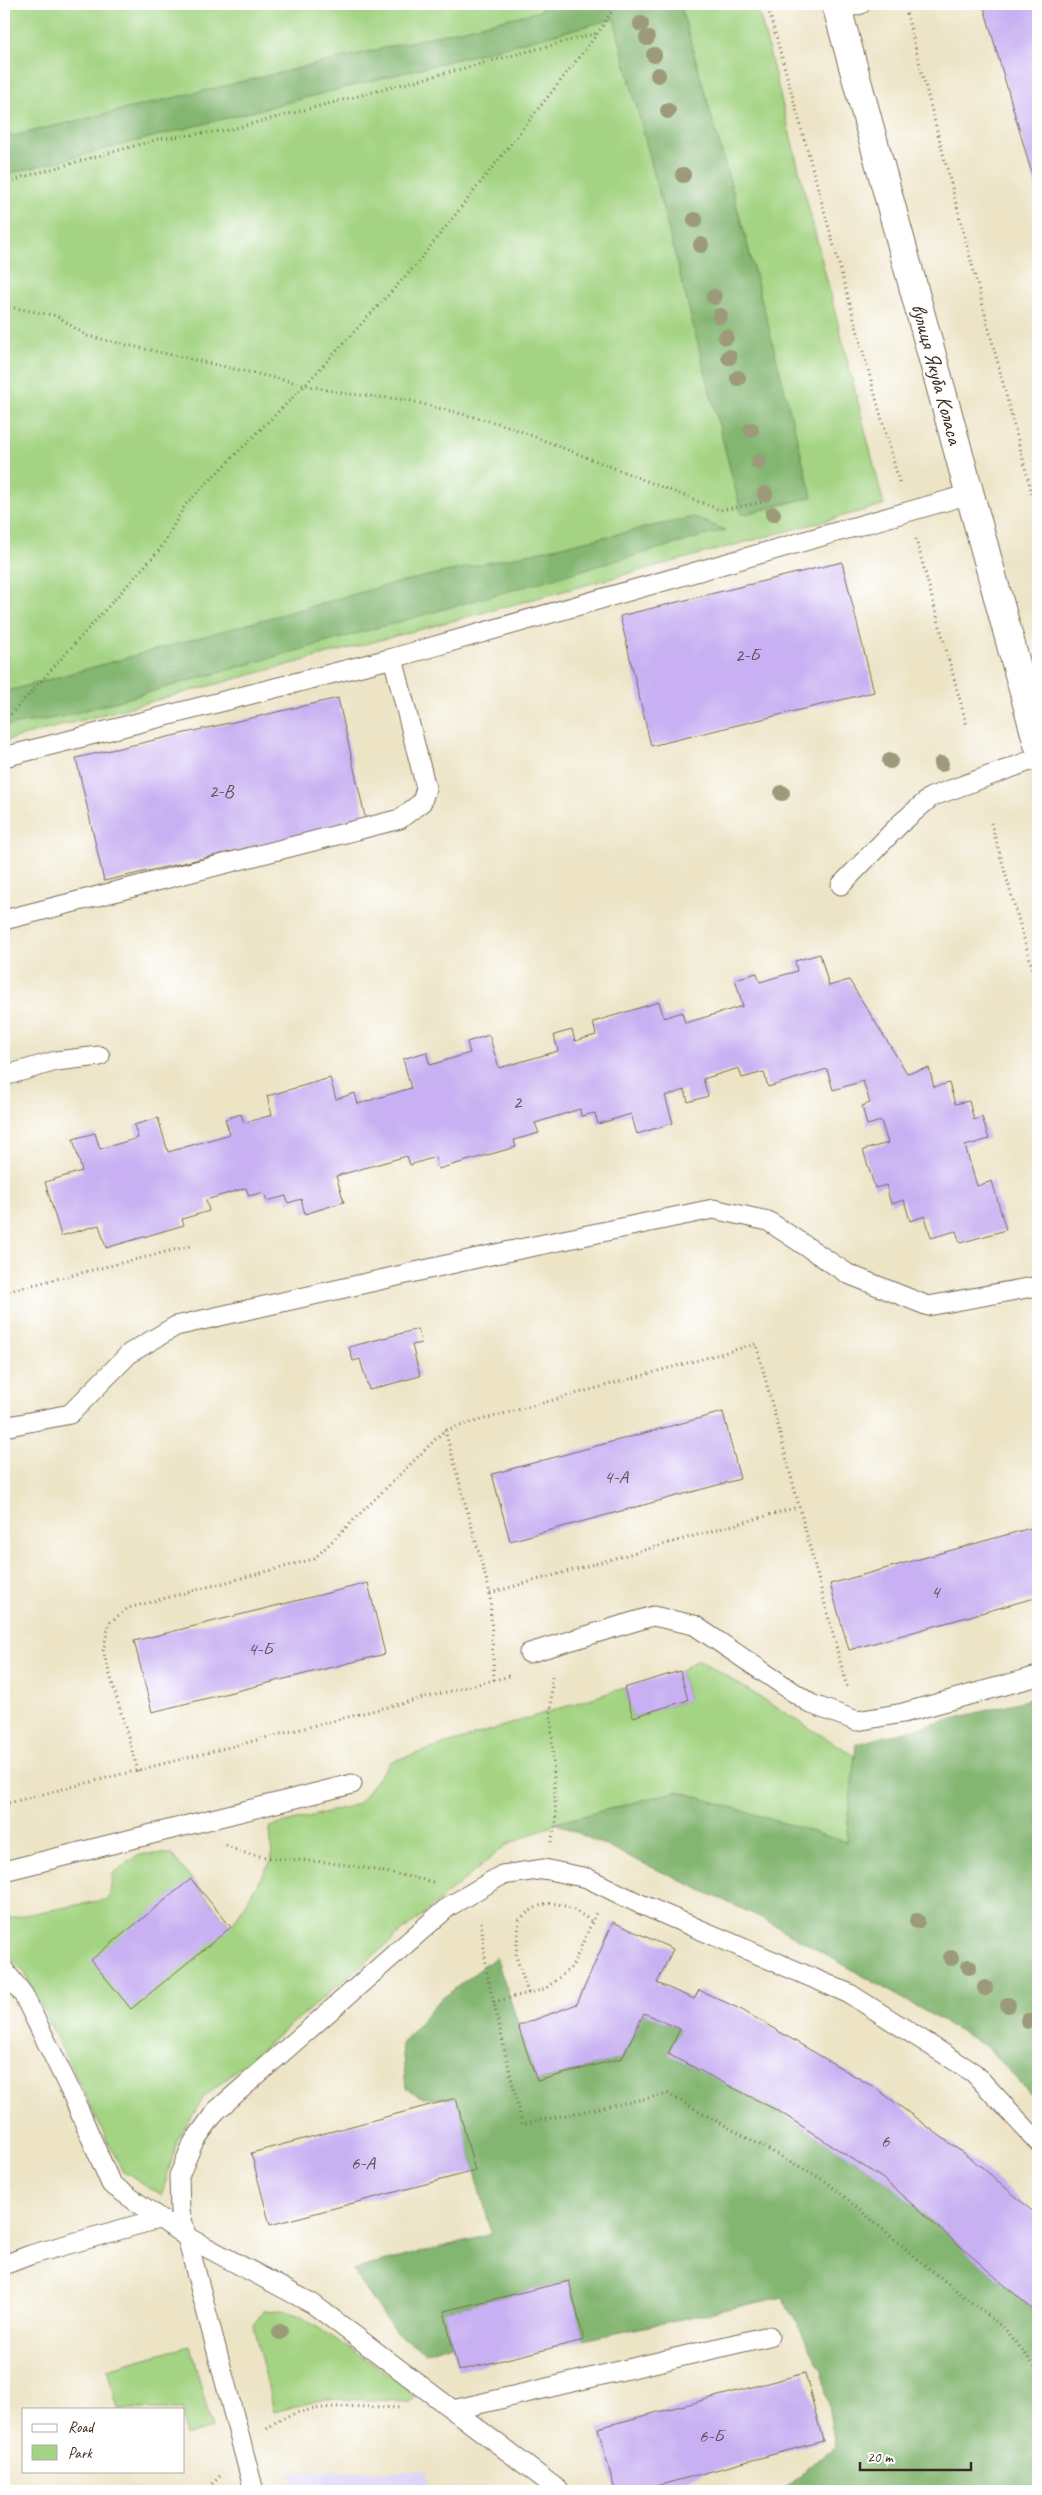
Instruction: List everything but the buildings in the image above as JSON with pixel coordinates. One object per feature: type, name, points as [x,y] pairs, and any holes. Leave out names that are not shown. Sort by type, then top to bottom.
[{"type":"street","name":"вулиця Якуба Коласа","points":[[845,6],[970,494],[1038,744]]},
{"type":"lane","points":[[4,757],[393,658],[970,494]]},
{"type":"lane","points":[[4,920],[400,819],[422,802],[426,788],[393,658]]},
{"type":"lane","points":[[840,885],[900,824],[931,796],[1038,758]]},
{"type":"lane","points":[[4,1076],[56,1061],[100,1056]]},
{"type":"lane","points":[[4,1427],[70,1414],[130,1353],[176,1326],[713,1209],[768,1221],[848,1274],[928,1306],[1038,1286]]},
{"type":"lane","points":[[529,1653],[653,1616],[694,1626],[811,1704],[857,1721],[903,1713],[1038,1676]]},
{"type":"lane","points":[[4,1871],[352,1784]]},
{"type":"lane","points":[[254,2491],[185,2236],[180,2212],[179,2176],[193,2143],[216,2111],[448,1907],[502,1875],[544,1869],[587,1878],[850,1994],[974,2073],[1038,2142]]},
{"type":"lane","points":[[4,1970],[23,1994],[72,2094],[111,2184],[158,2219],[185,2236],[313,2304],[560,2491]]},
{"type":"lane","points":[[4,2265],[30,2255],[158,2219]]},
{"type":"lane","points":[[453,2410],[769,2336]]},
{"type":"path","points":[[4,722],[161,548],[184,505],[305,385],[415,266],[598,33],[616,4]]},
{"type":"path","points":[[767,4],[967,726]]},
{"type":"path","points":[[904,4],[1038,517]]},
{"type":"path","points":[[4,185],[23,177],[159,139],[228,130],[598,33]]},
{"type":"path","points":[[4,306],[57,316],[87,336],[342,393],[407,400],[505,425],[720,510],[765,502]]},
{"type":"path","points":[[992,822],[1038,988]]},
{"type":"path","points":[[4,1292],[190,1246]]},
{"type":"path","points":[[138,1771],[103,1651],[109,1623],[128,1608],[314,1559],[445,1430],[756,1344],[798,1507],[857,1721]]},
{"type":"path","points":[[445,1430],[490,1593],[494,1680]]},
{"type":"path","points":[[490,1593],[798,1507]]},
{"type":"path","points":[[544,1869],[556,1823],[551,1711],[554,1646]]},
{"type":"path","points":[[4,1804],[516,1674],[529,1653]]},
{"type":"path","points":[[194,1823],[228,1847],[272,1859],[323,1862],[476,1890],[487,1974],[522,2124],[668,2094],[827,2182],[921,2262],[1006,2330],[1038,2370]]},
{"type":"path","points":[[494,2002],[545,1989],[572,1967],[608,1888]]},
{"type":"path","points":[[528,1993],[516,1956],[519,1920],[532,1907],[548,1903],[565,1905],[592,1922]]},
{"type":"path","points":[[205,2491],[243,2451],[275,2422],[326,2406],[453,2410]]},
{"type":"shaded area","points":[[425,2471],[430,2491],[295,2491],[290,2472]]},
{"type":"green space","points":[[4,4],[757,4],[884,505],[4,741]]},
{"type":"green space","points":[[545,4],[680,4],[745,235],[812,497],[742,515],[614,19],[4,175],[4,138],[540,11]]},
{"type":"green space","points":[[694,517],[725,530],[61,717],[4,726],[4,692],[387,585]]},
{"type":"green space","points":[[698,1659],[855,1756],[846,1843],[678,1791],[556,1823],[505,1846],[204,2097],[177,2141],[162,2195],[122,2170],[25,1973],[4,1952],[4,1919],[109,1899],[113,1874],[139,1854],[171,1854],[231,1927],[272,1859],[270,1827],[358,1804],[390,1762],[624,1688],[633,1717],[688,1700],[680,1671]]},
{"type":"green space","points":[[1038,1697],[1038,2103],[987,2047],[764,1919],[556,1823],[678,1791],[846,1842],[856,1744]]},
{"type":"green space","points":[[496,1957],[537,2081],[622,2058],[644,2013],[680,2029],[780,2112],[882,2178],[1032,2309],[1038,2317],[1038,2491],[781,2491],[835,2446],[822,2371],[783,2297],[584,2340],[569,2281],[444,2311],[452,2344],[425,2353],[396,2333],[352,2270],[492,2234],[456,2099],[423,2098],[406,2088],[402,2044],[435,2004]]},
{"type":"green space","points":[[283,2310],[300,2316],[407,2386],[415,2395],[411,2401],[325,2399],[274,2412],[253,2325],[264,2311]]},
{"type":"green space","points":[[190,2346],[212,2428],[185,2436],[185,2408],[118,2408],[107,2369]]}]
